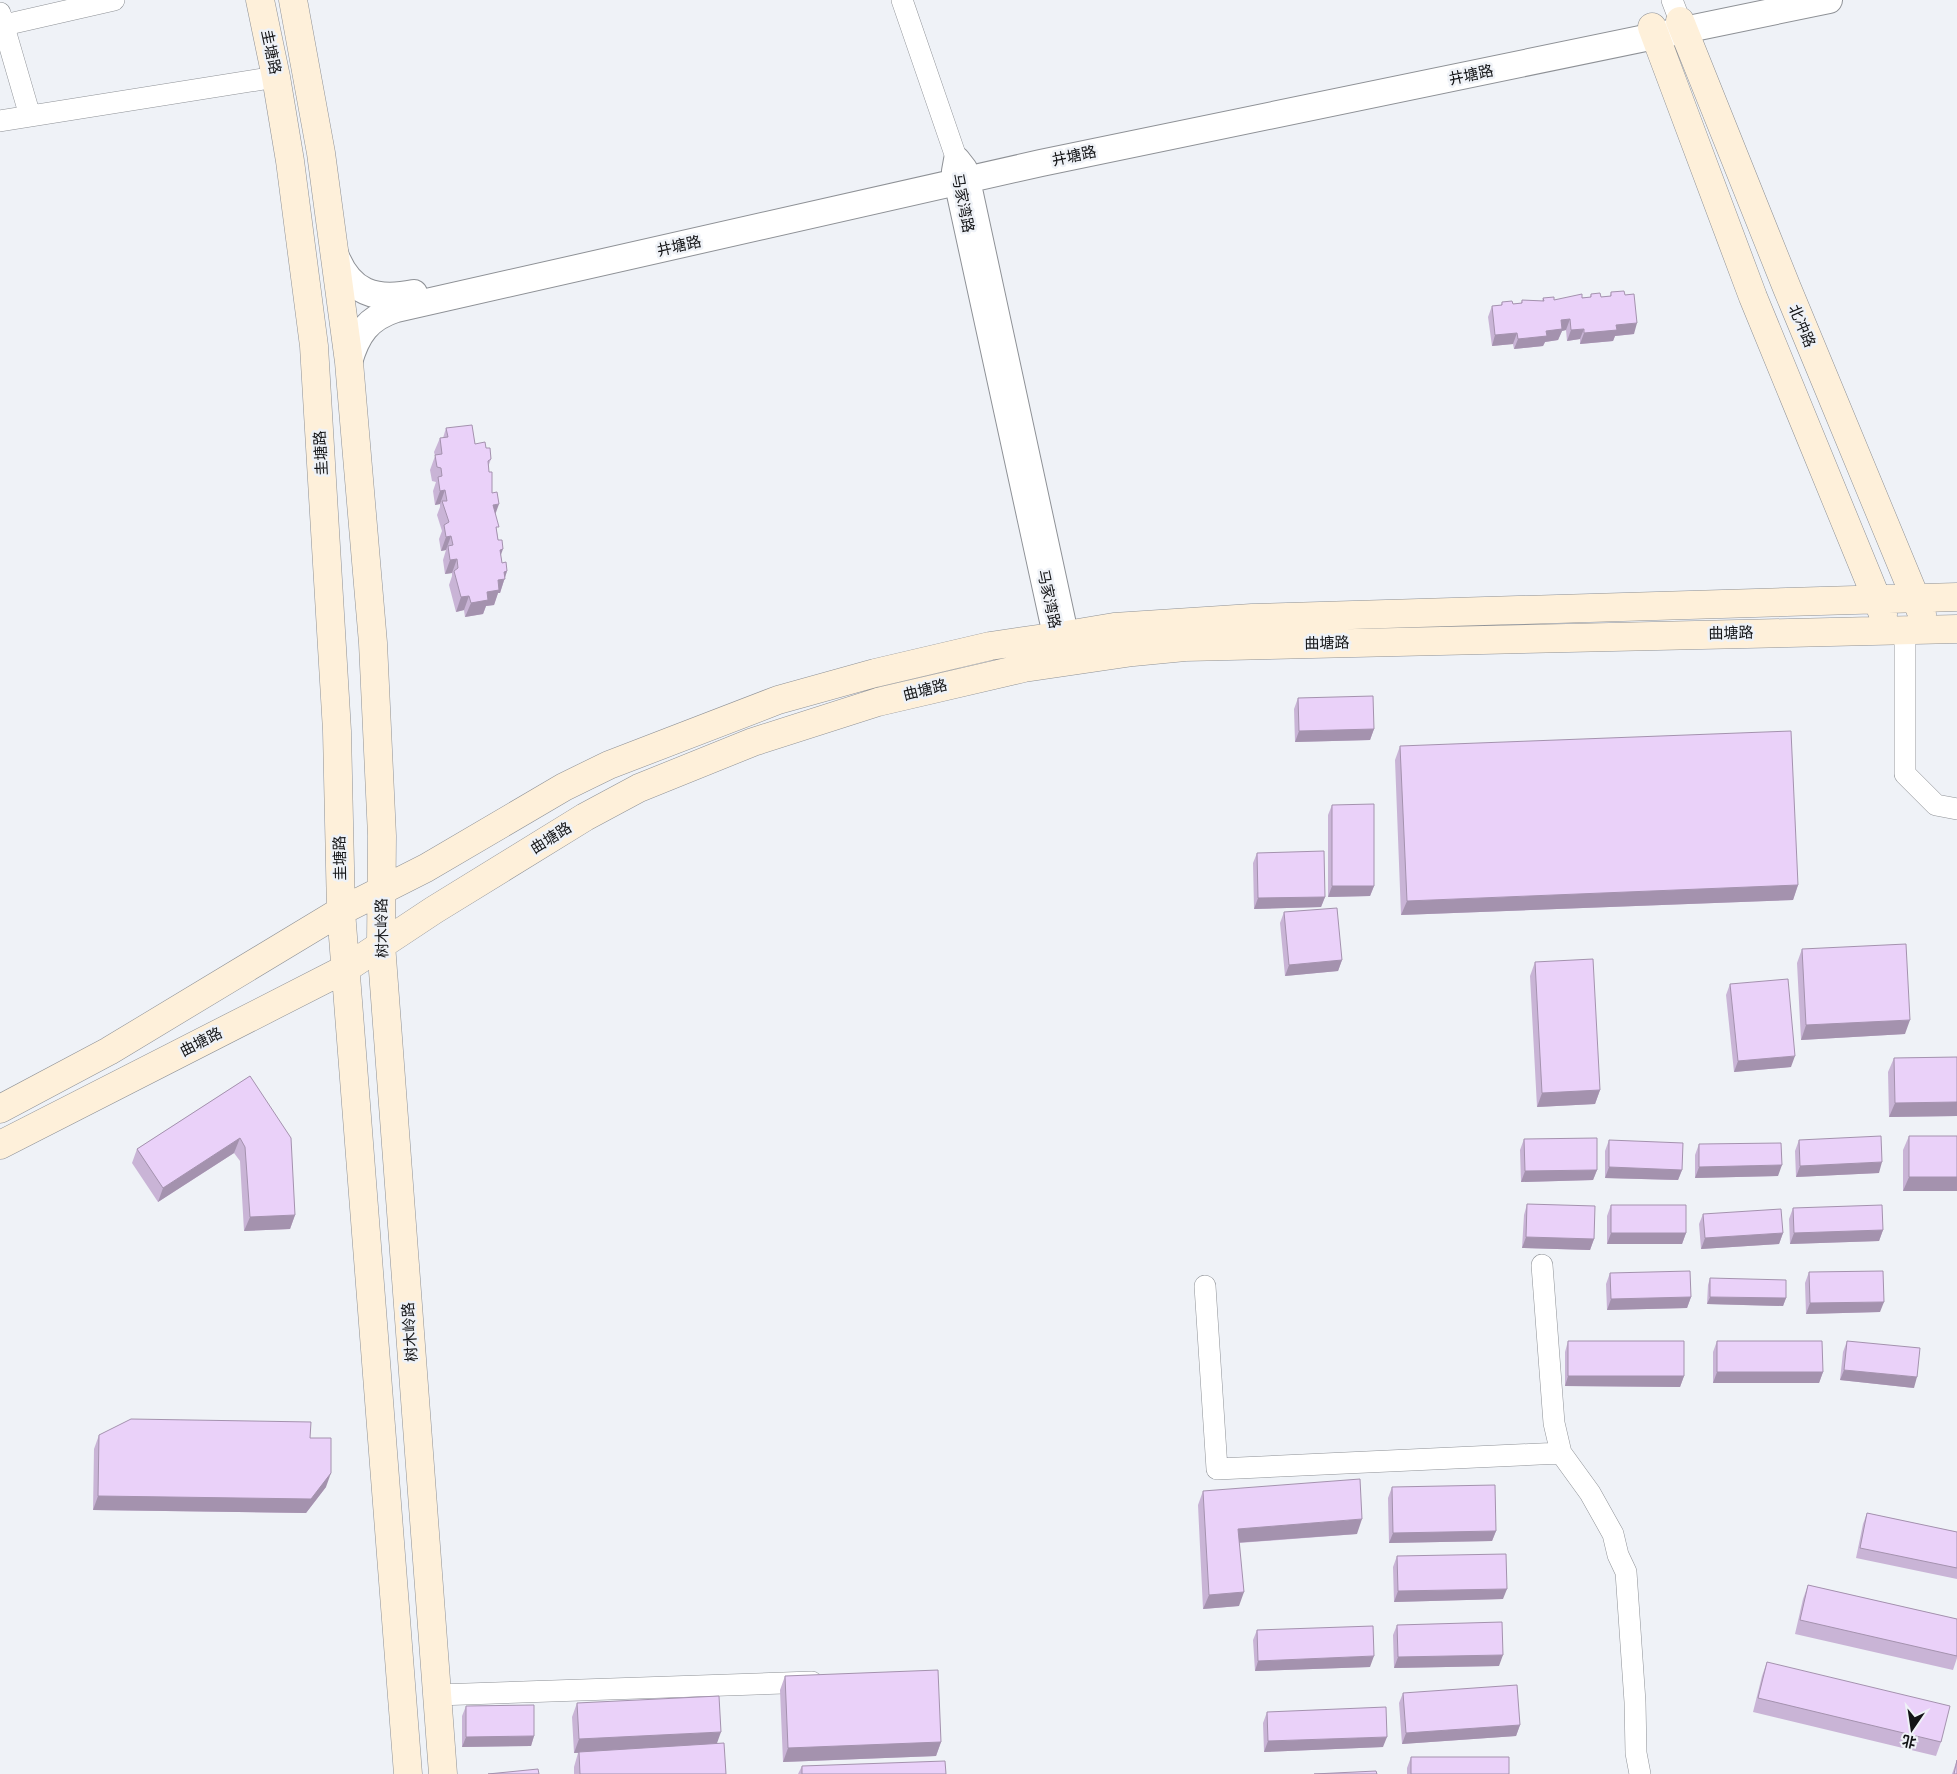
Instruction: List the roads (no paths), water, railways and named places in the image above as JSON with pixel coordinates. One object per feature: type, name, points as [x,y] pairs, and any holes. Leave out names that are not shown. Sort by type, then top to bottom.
[{"type":"main road","name":"圭塘路","points":[[260,0],[276,77],[290,161],[314,346],[337,731],[341,911]]},
{"type":"main road","points":[[293,0],[321,153],[349,362],[373,643],[382,836],[382,891]]},
{"type":"main road","name":"北冲路","points":[[1679,17],[1783,279],[1916,598],[1907,630]]},
{"type":"main road","points":[[1654,32],[1753,298],[1877,599],[1907,630]]},
{"type":"main road","name":"曲塘路","points":[[0,1144],[345,969],[585,818],[648,784],[754,742],[878,702],[944,685],[1064,648],[1114,628],[1252,618],[1957,597]]},
{"type":"main road","name":"曲塘路","points":[[0,1109],[109,1051],[341,911],[426,868],[564,787],[609,765],[778,700],[875,673],[990,646],[1177,648],[1957,629]]},
{"type":"main road","name":"树木岭路","points":[[382,891],[382,944],[443,1774]]},
{"type":"main road","points":[[341,911],[408,1774]]},
{"type":"street","points":[[30,116],[1,21],[114,0]]},
{"type":"street","points":[[902,0],[960,173]]},
{"type":"street","name":"井塘路","points":[[349,362],[356,342],[371,321],[382,314],[396,309],[960,173],[1039,152],[1654,32],[1679,17],[1779,0]]},
{"type":"street","name":"井塘路","points":[[1679,17],[1829,0]]},
{"type":"street","points":[[0,121],[276,77]]},
{"type":"street","name":"井塘路","points":[[335,254],[345,276],[355,286],[382,297],[396,297],[960,173]]},
{"type":"street","name":"马家湾路","points":[[960,173],[1064,648]]},
{"type":"street","points":[[1907,630],[1905,774],[1936,805],[1957,808]]},
{"type":"street","points":[[1542,1265],[1554,1422],[1561,1453],[1590,1492],[1613,1534],[1618,1555],[1626,1572],[1635,1702],[1636,1754],[1640,1774]]},
{"type":"street","points":[[1205,1286],[1217,1469],[1561,1453]]},
{"type":"street","points":[[437,1694],[829,1681]]}]
